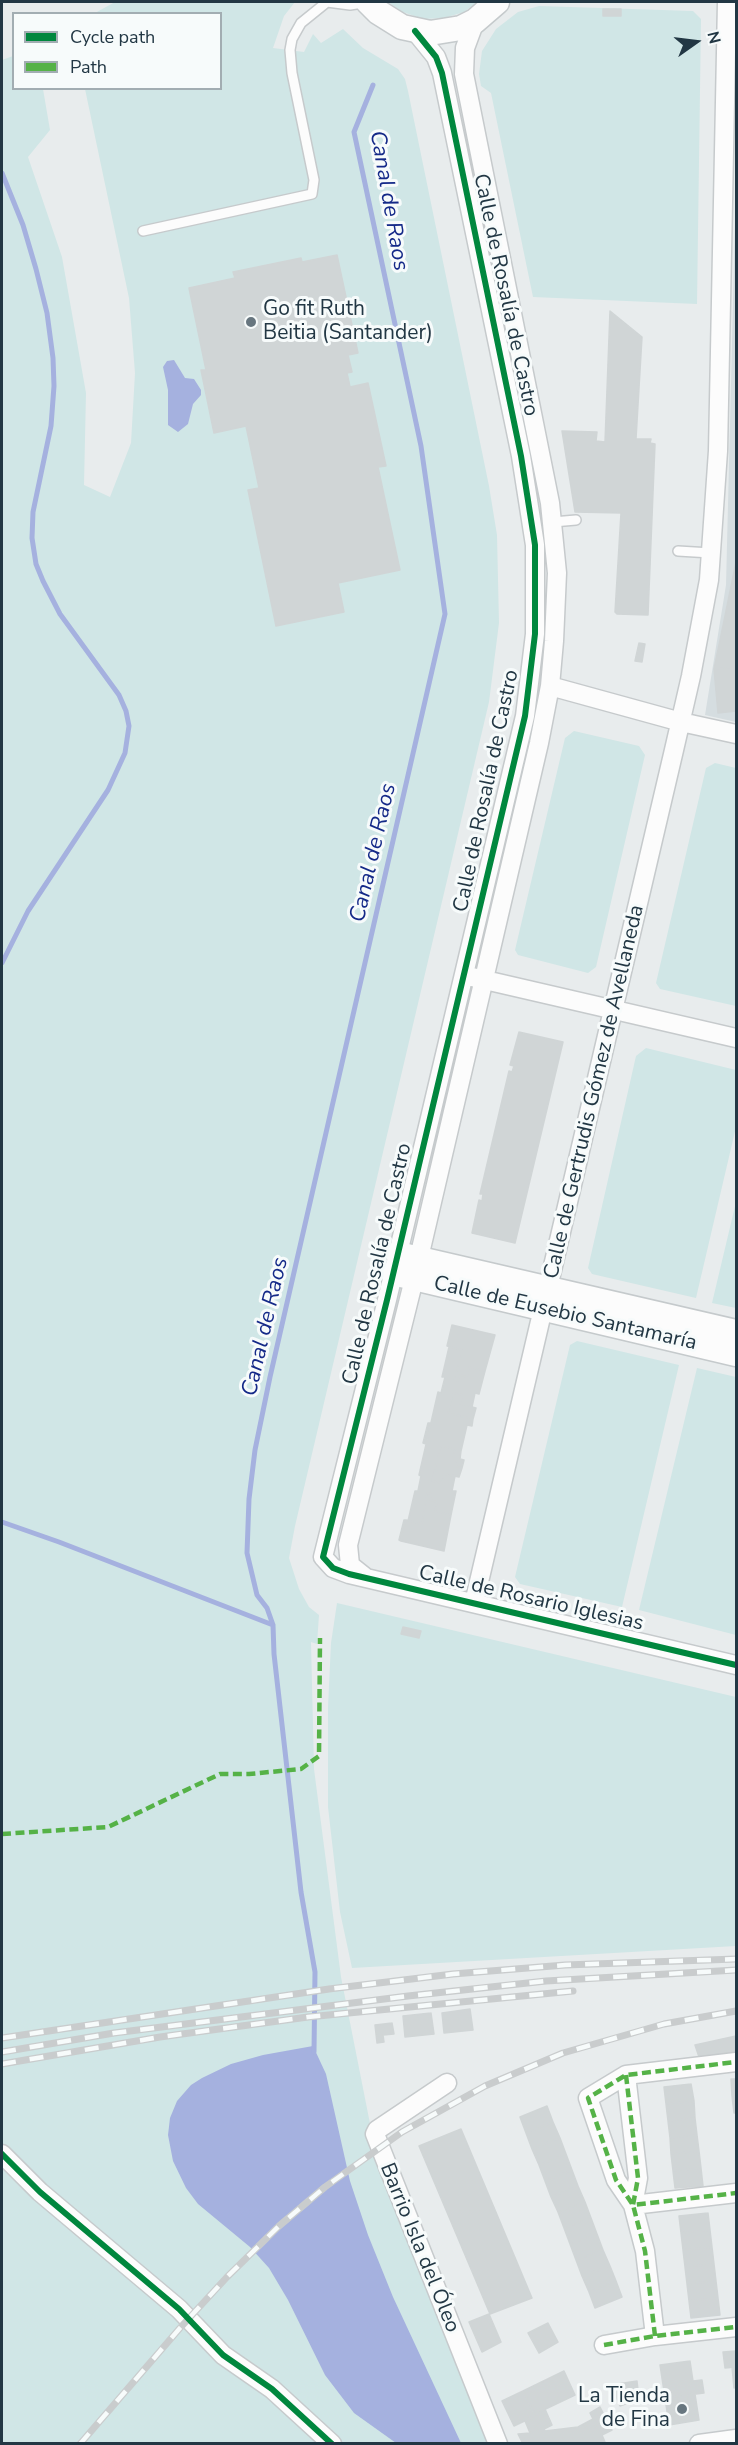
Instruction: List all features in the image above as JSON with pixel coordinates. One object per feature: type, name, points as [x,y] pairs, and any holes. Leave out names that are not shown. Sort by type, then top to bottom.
[{"type":"main road","points":[[368,2],[389,21],[415,31],[446,32],[475,21],[500,2]]},
{"type":"main road","name":"Calle de Eusebio Santamaría","points":[[406,1266],[547,1298],[736,1332]]},
{"type":"main road","name":"Calle de Eusebio Santamaría","points":[[547,1298],[736,1354]]},
{"type":"street","name":"Calle de Gertrudis Gómez de Avellaneda","points":[[474,1603],[681,722],[701,622],[711,553],[718,452],[727,2]]},
{"type":"street","name":"Calle de Rosalía de Castro","points":[[323,1557],[406,1266],[483,980],[550,686],[557,593],[553,522],[543,460],[464,74],[465,48],[475,21]]},
{"type":"street","name":"Calle de Rosalía de Castro","points":[[366,1578],[350,1565],[348,1545],[463,975],[525,716],[535,634],[536,566],[533,526],[523,466],[442,73],[436,57],[415,31]]},
{"type":"street","points":[[550,686],[681,722],[736,734]]},
{"type":"street","points":[[463,975],[736,1038]]},
{"type":"street","name":"Calle de Rosario Iglesias","points":[[323,1557],[333,1568],[366,1578],[736,1665]]},
{"type":"street","points":[[655,2336],[645,2250],[633,2205],[616,2180],[588,2098],[626,2075],[736,2062]]},
{"type":"street","points":[[626,2075],[638,2178],[633,2205]]},
{"type":"street","name":"Barrio Isla del Óleo","points":[[447,2083],[377,2130],[375,2134],[498,2444]]},
{"type":"street","points":[[2,2154],[49,2200],[178,2309],[223,2355],[272,2389],[332,2444]]},
{"type":"street","points":[[633,2205],[736,2193]]},
{"type":"street","points":[[604,2345],[655,2336],[736,2327]]},
{"type":"street","points":[[699,2444],[734,2440]]},
{"type":"lane","points":[[143,231],[312,194],[314,180],[292,73],[291,39],[301,23],[327,2],[350,5],[368,2]]},
{"type":"lane","points":[[553,522],[576,520]]},
{"type":"lane","points":[[678,550],[711,553]]},
{"type":"shaded area","points":[[115,2],[295,2],[284,16],[273,48],[304,52],[313,34],[321,43],[343,29],[363,48],[398,69],[405,79],[408,91],[497,535],[499,623],[489,702],[289,1558],[299,1589],[309,1607],[319,1615],[317,1644],[311,1642],[314,1769],[341,1977],[378,2164],[411,2251],[492,2443],[2,2444],[2,60],[12,56],[12,90],[43,90],[50,130],[28,157],[62,257],[86,393],[84,485],[110,497],[131,443],[135,373],[129,298],[85,90],[222,90],[222,12],[97,12]]},
{"type":"shaded area","points":[[388,2],[477,2],[464,12],[444,18],[423,19],[403,12]]},
{"type":"shaded area","points":[[539,6],[693,11],[701,19],[697,304],[533,297],[491,93],[481,86],[479,74],[482,51],[496,29],[518,12]]},
{"type":"shaded area","points":[[736,182],[736,722],[705,715],[726,585]]},
{"type":"shaded area","points":[[574,731],[639,746],[645,755],[596,967],[588,973],[518,955],[515,950],[565,738]]},
{"type":"shaded area","points":[[715,763],[736,768],[736,1006],[660,989],[656,983],[706,768]]},
{"type":"shaded area","points":[[646,1048],[736,1070],[736,1127],[696,1298],[592,1274],[588,1268],[636,1056]]},
{"type":"shaded area","points":[[736,1202],[736,1308],[712,1303]]},
{"type":"shaded area","points":[[577,1341],[679,1365],[622,1607],[520,1584],[515,1577],[570,1345]]},
{"type":"shaded area","points":[[697,1368],[736,1377],[736,1635],[639,1610]]},
{"type":"shaded area","points":[[337,1603],[736,1697],[736,1946],[352,1968],[340,1912],[328,1807],[328,1707],[331,1643]]},
{"type":"water","points":[[174,360],[185,378],[194,379],[201,390],[201,395],[193,404],[188,424],[178,432],[168,425],[168,390],[163,367],[167,361]]},
{"type":"water","points":[[313,2046],[326,2074],[350,2181],[368,2235],[393,2297],[461,2443],[396,2443],[354,2413],[325,2375],[288,2300],[269,2268],[250,2247],[198,2204],[186,2188],[173,2161],[168,2135],[170,2118],[177,2101],[191,2085],[231,2064],[263,2055]]},
{"type":"building","points":[[603,9],[621,9],[621,16],[603,16]]},
{"type":"building","points":[[337,255],[358,353],[348,355],[352,372],[347,373],[350,387],[368,383],[386,466],[378,467],[400,570],[338,583],[344,612],[276,626],[248,490],[259,488],[246,426],[214,433],[201,370],[206,370],[189,288],[235,278],[233,272],[301,258],[302,262]]},
{"type":"building","points":[[610,311],[642,337],[636,439],[651,439],[650,443],[655,444],[648,615],[617,614],[615,612],[621,513],[575,512],[562,431],[597,432],[596,441],[605,442]]},
{"type":"building","points":[[736,562],[736,619],[724,621]]},
{"type":"building","points":[[736,619],[736,667],[714,669],[724,621]]},
{"type":"building","points":[[639,643],[645,644],[642,662],[635,661]]},
{"type":"building","points":[[736,667],[736,711],[718,713],[714,669]]},
{"type":"building","points":[[519,1032],[563,1042],[515,1243],[472,1233],[479,1200],[482,1201],[483,1194],[480,1194],[509,1071],[512,1072],[514,1066],[510,1065]]},
{"type":"building","points":[[452,1325],[495,1335],[485,1371],[469,1367],[467,1377],[460,1375],[458,1381],[454,1380],[463,1350],[447,1346]]},
{"type":"building","points":[[449,1347],[463,1350],[454,1380],[458,1381],[460,1375],[467,1377],[469,1367],[485,1371],[479,1394],[475,1393],[472,1407],[460,1404],[463,1395],[453,1393],[448,1413],[473,1419],[472,1426],[467,1425],[461,1451],[460,1459],[464,1460],[462,1468],[455,1466],[457,1459],[453,1459],[455,1449],[441,1446],[432,1481],[442,1483],[444,1474],[455,1476],[452,1491],[456,1491],[451,1515],[435,1511],[437,1502],[430,1500],[432,1494],[427,1493],[422,1524],[408,1521],[415,1491],[418,1491],[421,1476],[419,1475],[438,1392],[441,1393],[445,1377],[442,1377]]},
{"type":"building","points":[[453,1393],[463,1395],[460,1404],[476,1408],[473,1419],[448,1413]]},
{"type":"building","points":[[428,1423],[431,1423],[426,1444],[423,1443]]},
{"type":"building","points":[[441,1446],[455,1449],[453,1459],[457,1459],[455,1466],[462,1468],[459,1477],[444,1474],[442,1483],[432,1481]]},
{"type":"building","points":[[427,1493],[432,1494],[430,1500],[437,1502],[435,1511],[451,1515],[444,1551],[401,1541],[406,1520],[422,1524]]},
{"type":"building","points":[[404,1520],[406,1520],[401,1541],[399,1540]]},
{"type":"building","points":[[403,1627],[421,1631],[419,1638],[401,1634]]},
{"type":"building","points":[[470,2009],[473,2030],[444,2033],[442,2013]]},
{"type":"building","points":[[431,2013],[434,2034],[405,2037],[403,2016]]},
{"type":"building","points":[[392,2023],[394,2034],[383,2035],[384,2042],[377,2043],[375,2025]]},
{"type":"building","points":[[736,2036],[736,2053],[699,2057],[695,2045]]},
{"type":"building","points":[[731,2079],[736,2079],[736,2096],[732,2096]]},
{"type":"building","points":[[691,2084],[694,2101],[666,2104],[664,2087]]},
{"type":"building","points":[[732,2096],[736,2096],[736,2113],[734,2113]]},
{"type":"building","points":[[694,2101],[695,2118],[668,2121],[666,2104]]},
{"type":"building","points":[[547,2106],[553,2122],[526,2133],[520,2117]]},
{"type":"building","points":[[695,2118],[697,2135],[670,2138],[668,2121]]},
{"type":"building","points":[[553,2122],[560,2138],[532,2149],[526,2133]]},
{"type":"building","points":[[461,2129],[532,2298],[490,2314],[419,2146]]},
{"type":"building","points":[[697,2135],[699,2151],[671,2154],[670,2138]]},
{"type":"building","points":[[560,2138],[566,2154],[539,2165],[532,2149]]},
{"type":"building","points":[[699,2151],[701,2168],[673,2171],[671,2154]]},
{"type":"building","points":[[566,2154],[572,2170],[545,2181],[539,2165]]},
{"type":"building","points":[[701,2168],[703,2186],[675,2188],[673,2171]]},
{"type":"building","points":[[572,2170],[578,2186],[551,2197],[545,2181]]},
{"type":"building","points":[[578,2186],[585,2202],[558,2212],[551,2197]]},
{"type":"building","points":[[585,2202],[591,2218],[564,2228],[558,2212]]},
{"type":"building","points":[[708,2213],[710,2230],[681,2233],[679,2216]]},
{"type":"building","points":[[591,2218],[597,2234],[570,2244],[564,2228]]},
{"type":"building","points":[[710,2230],[712,2247],[683,2250],[681,2233]]},
{"type":"building","points":[[597,2234],[603,2250],[576,2260],[570,2244]]},
{"type":"building","points":[[712,2247],[714,2264],[685,2267],[683,2250]]},
{"type":"building","points":[[603,2250],[610,2266],[582,2276],[576,2260]]},
{"type":"building","points":[[714,2264],[716,2281],[687,2284],[685,2267]]},
{"type":"building","points":[[610,2266],[616,2281],[589,2292],[582,2276]]},
{"type":"building","points":[[616,2281],[622,2297],[595,2308],[589,2292]]},
{"type":"building","points":[[716,2281],[718,2298],[689,2301],[687,2284]]},
{"type":"building","points":[[718,2298],[720,2315],[691,2318],[689,2301]]},
{"type":"building","points":[[489,2314],[501,2342],[482,2352],[469,2322]]},
{"type":"building","points":[[548,2323],[558,2342],[539,2353],[528,2333]]},
{"type":"building","points":[[736,2351],[736,2367],[725,2368],[723,2352]]},
{"type":"building","points":[[690,2361],[693,2381],[702,2380],[704,2393],[665,2398],[660,2365]]},
{"type":"building","points":[[732,2367],[736,2367],[736,2387],[734,2388]]},
{"type":"building","points":[[564,2371],[575,2395],[535,2414],[523,2391]]},
{"type":"building","points":[[637,2381],[639,2399],[620,2406],[611,2385]]},
{"type":"building","points":[[523,2391],[535,2416],[514,2426],[502,2401]]},
{"type":"building","name":"La Tienda de Fina","points":[[695,2394],[699,2420],[669,2425],[665,2398]]},
{"type":"building","points":[[600,2407],[612,2430],[602,2435],[605,2442],[523,2444],[518,2434],[530,2433],[525,2421],[545,2409],[552,2425],[544,2429],[545,2431],[578,2427],[593,2419],[590,2413]]},
{"type":"waterway","name":"Canal de Raos","points":[[314,2052],[315,1972],[301,1892],[274,1654],[273,1625],[267,1608],[257,1595],[247,1553],[249,1499],[255,1450],[270,1377],[445,614],[421,446],[354,132],[373,85]]},
{"type":"waterway","points":[[2,173],[23,225],[36,269],[47,313],[53,358],[54,386],[51,426],[33,512],[32,538],[36,564],[60,614],[119,695],[129,726],[125,753],[108,790],[28,911],[2,963]]},
{"type":"waterway","points":[[2,1522],[273,1625]]},
{"type":"railway","points":[[2,2038],[329,1989],[453,1974],[565,1965],[736,1959]]},
{"type":"railway","points":[[2,2052],[114,2033],[408,1996],[546,1981],[736,1970]]},
{"type":"railway","points":[[2,2064],[160,2037],[308,2017],[573,1991]]},
{"type":"railway","points":[[80,2444],[180,2328],[279,2226],[325,2187],[402,2132],[485,2086],[563,2053],[664,2024],[736,2011]]},
{"type":"marked path","points":[[2,1834],[108,1827],[220,1774],[301,1769],[319,1756],[320,1638]]},
{"type":"marked path","points":[[655,2336],[645,2251],[633,2205],[616,2180],[588,2098],[626,2075],[736,2062]]},
{"type":"marked path","points":[[626,2075],[638,2178],[633,2205],[736,2193]]},
{"type":"marked path","points":[[604,2345],[655,2336],[736,2327]]},
{"type":"cycle path","points":[[415,31],[436,57],[442,73],[521,456],[535,545],[535,634],[525,716],[387,1300],[323,1557],[333,1568],[349,1574],[736,1665]]},
{"type":"cycle path","points":[[2,2154],[40,2192],[179,2309],[223,2355],[272,2389],[332,2444]]},
{"type":"place","name":"Go fit Ruth Beitia (Santander)","points":[[251,322]]},
{"type":"place","name":"La Tienda de Fina","points":[[682,2409]]}]
